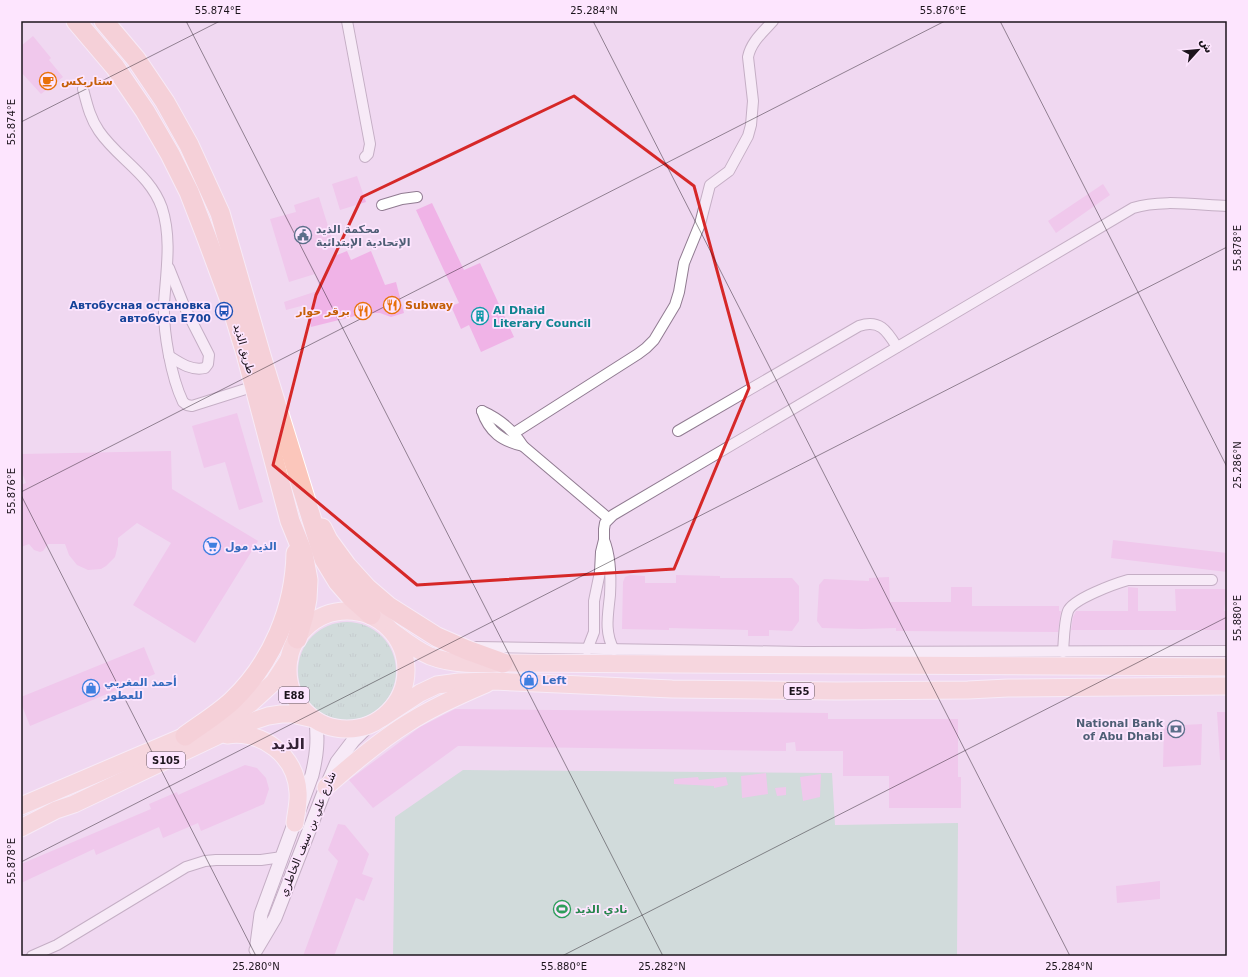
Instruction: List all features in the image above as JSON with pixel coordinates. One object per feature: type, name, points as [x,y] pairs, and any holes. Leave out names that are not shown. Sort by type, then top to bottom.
[{"type":"highway","name":"طريق الذيد","points":[[76,21],[115,67],[145,111],[170,154],[189,192],[206,236],[228,298],[254,386],[290,521],[303,553],[308,580],[307,599],[297,639]]},
{"type":"highway","name":"طريق الذيد","points":[[104,21],[136,60],[165,102],[189,145],[220,213],[262,359],[324,559],[338,582],[352,598],[371,615]]},
{"type":"highway","points":[[305,497],[328,540],[347,566],[367,588],[388,606],[436,637],[503,663]]},
{"type":"highway","points":[[185,736],[230,703],[257,674],[272,650],[284,620],[292,592],[296,570],[296,553],[290,521]]},
{"type":"highway","name":"E88","points":[[342,611],[356,611],[371,615],[393,632],[401,644],[405,657],[405,685],[400,698],[392,709],[376,722],[356,729],[342,729],[328,726],[316,720],[305,711],[296,700],[290,687],[288,673],[289,659],[297,639],[303,630],[314,620],[342,611]]},
{"type":"highway","points":[[393,632],[415,648],[430,656],[445,661],[473,664],[1227,668]]},
{"type":"highway","points":[[503,663],[518,649]]},
{"type":"highway","name":"S105","points":[[21,806],[232,716],[251,703],[274,682],[289,659]]},
{"type":"highway","points":[[326,787],[379,742],[409,722],[432,709],[493,681]]},
{"type":"highway","name":"E55","points":[[376,722],[420,693],[437,685],[459,682],[493,681],[672,689],[836,691],[1227,686]]},
{"type":"highway","name":"S105","points":[[21,828],[56,810],[74,804],[217,736],[268,716],[292,714],[316,720]]},
{"type":"highway","points":[[217,736],[235,734],[248,735],[264,740],[274,746],[288,760],[293,771],[298,793],[295,823]]},
{"type":"street","points":[[347,21],[370,144],[368,154],[365,157]]},
{"type":"street","points":[[514,432],[638,354],[657,336],[678,299],[684,263],[700,224],[710,185],[729,171],[748,136],[754,101],[749,64],[750,51],[752,45],[773,21]]},
{"type":"street","points":[[83,89],[89,113],[98,130],[110,145],[145,178],[157,196],[164,218],[168,265],[164,305],[166,335],[169,356],[180,397],[187,405],[192,406],[254,386]]},
{"type":"street","points":[[382,205],[402,199],[417,197]]},
{"type":"street","points":[[587,650],[594,632],[595,590],[604,540],[604,529],[608,518],[613,514],[1133,208],[1141,205],[1159,203],[1227,206]]},
{"type":"street","points":[[168,265],[185,308],[209,355],[210,360],[205,368],[198,370],[183,365],[169,356]]},
{"type":"street","points":[[678,431],[859,326],[866,324],[879,325],[889,334],[897,347]]},
{"type":"street","points":[[523,446],[510,443],[497,436],[488,424],[482,411],[502,422],[514,432],[523,446],[608,518]]},
{"type":"street","points":[[604,540],[609,555],[610,571],[610,594],[607,622],[609,638],[614,650]]},
{"type":"street","points":[[1063,652],[1067,613],[1071,606],[1077,601],[1115,584],[1128,580],[1212,580]]},
{"type":"street","points":[[595,623],[607,622]]},
{"type":"street","points":[[460,647],[804,652],[1227,651]]},
{"type":"street","name":"شارع علي بن سيف الخاطري","points":[[255,953],[261,914],[312,775],[318,741],[316,720]]},
{"type":"street","name":"شارع علي بن سيف الخاطري","points":[[255,953],[275,918],[337,762],[353,741],[376,722]]},
{"type":"street","points":[[32,956],[57,945],[186,867],[205,861],[261,860],[282,857]]},
{"type":"highlighted area","points":[[574,96],[694,186],[749,388],[674,569],[417,585],[273,465],[316,295],[362,197]]},
{"type":"green space","points":[[347,622],[366,625],[382,636],[393,652],[396,671],[393,690],[382,706],[366,717],[347,720],[328,717],[312,706],[301,690],[298,671],[301,652],[312,636],[328,625]]},
{"type":"green space","name":"نادي الذيد","points":[[463,770],[832,773],[835,825],[958,823],[957,956],[393,956],[395,817]]},
{"type":"building","points":[[33,36],[51,58],[49,60],[63,77],[41,94],[21,72],[21,46]]},
{"type":"building","points":[[357,176],[366,202],[340,210],[332,184]]},
{"type":"building","points":[[1103,184],[1110,195],[1056,233],[1048,221]]},
{"type":"building","points":[[319,197],[337,255],[347,251],[351,260],[371,251],[385,285],[396,282],[404,313],[391,317],[380,313],[367,313],[311,327],[305,305],[286,310],[284,302],[320,290],[315,274],[289,282],[270,219],[296,212],[294,205]]},
{"type":"building","name":"Al Dhaid Literary Council","points":[[432,203],[464,270],[480,263],[514,337],[481,352],[469,325],[461,329],[451,306],[459,303],[416,210]]},
{"type":"building","points":[[237,413],[263,502],[239,510],[225,462],[204,468],[192,426]]},
{"type":"building","name":"الذيد مول","points":[[171,451],[172,489],[258,541],[195,643],[133,605],[171,543],[137,523],[118,538],[115,557],[101,569],[88,570],[77,565],[69,555],[65,544],[48,544],[43,551],[40,552],[34,550],[29,544],[21,547],[21,485],[26,483],[21,470],[21,454]]},
{"type":"building","points":[[1113,540],[1227,553],[1227,572],[1111,558]]},
{"type":"building","points":[[630,575],[645,576],[645,583],[676,583],[676,575],[720,576],[720,578],[792,578],[799,586],[799,621],[792,631],[769,630],[769,636],[748,636],[748,630],[669,628],[669,630],[622,629],[623,582],[625,577]]},
{"type":"building","points":[[889,577],[890,602],[951,602],[951,587],[972,587],[972,606],[1059,606],[1059,611],[1061,611],[1058,632],[896,631],[896,628],[822,628],[817,621],[819,585],[824,579],[869,581],[869,578]]},
{"type":"building","points":[[1128,587],[1138,588],[1138,611],[1176,611],[1175,589],[1227,589],[1224,611],[1226,611],[1226,630],[1071,630],[1073,617],[1076,611],[1128,611]]},
{"type":"building","points":[[144,647],[155,674],[30,726],[21,703],[21,697]]},
{"type":"building","points":[[455,709],[828,713],[828,719],[958,719],[958,777],[961,777],[961,808],[889,808],[889,776],[843,776],[843,751],[796,751],[795,742],[786,743],[786,751],[458,746],[373,808],[349,780],[420,727]]},
{"type":"building","points":[[1217,712],[1227,712],[1227,760],[1220,760]]},
{"type":"building","points":[[1202,724],[1201,765],[1163,767],[1164,726]]},
{"type":"building","points":[[245,765],[257,768],[266,778],[269,789],[264,804],[201,831],[198,823],[163,838],[159,827],[96,855],[94,849],[21,883],[21,864],[151,809],[149,804],[177,792],[178,795]]},
{"type":"building","points":[[766,773],[768,794],[742,798],[741,776]]},
{"type":"building","points":[[821,774],[820,797],[803,801],[800,777]]},
{"type":"building","points":[[698,777],[699,780],[726,777],[728,785],[714,788],[714,786],[674,784],[674,779]]},
{"type":"building","points":[[786,787],[786,795],[777,796],[775,788]]},
{"type":"building","points":[[338,824],[345,825],[369,854],[362,874],[373,878],[364,901],[356,898],[334,956],[303,956],[338,861],[328,850]]},
{"type":"building","points":[[1160,881],[1160,899],[1117,903],[1116,886]]},
{"type":"place","name":"ستاربكس","points":[[48,81]]},
{"type":"place","name":"محكمة الذيد الإتحادية الإبتدائية","points":[[303,235]]},
{"type":"place","name":"Subway","points":[[392,305]]},
{"type":"place","name":"Автобусная остановка автобуса Е700","points":[[224,311]]},
{"type":"place","name":"برقر حوار","points":[[363,311]]},
{"type":"place","name":"Al Dhaid Literary Council","points":[[480,316]]},
{"type":"place","name":"الذيد مول","points":[[212,546]]},
{"type":"place","name":"Left","points":[[529,680]]},
{"type":"place","name":"أحمد المغربي للعطور","points":[[91,688]]},
{"type":"place","name":"National Bank of Abu Dhabi","points":[[1176,729]]},
{"type":"place","name":"نادي الذيد","points":[[562,909]]},
{"type":"district","name":"الذيد","points":[[288,744]]}]
